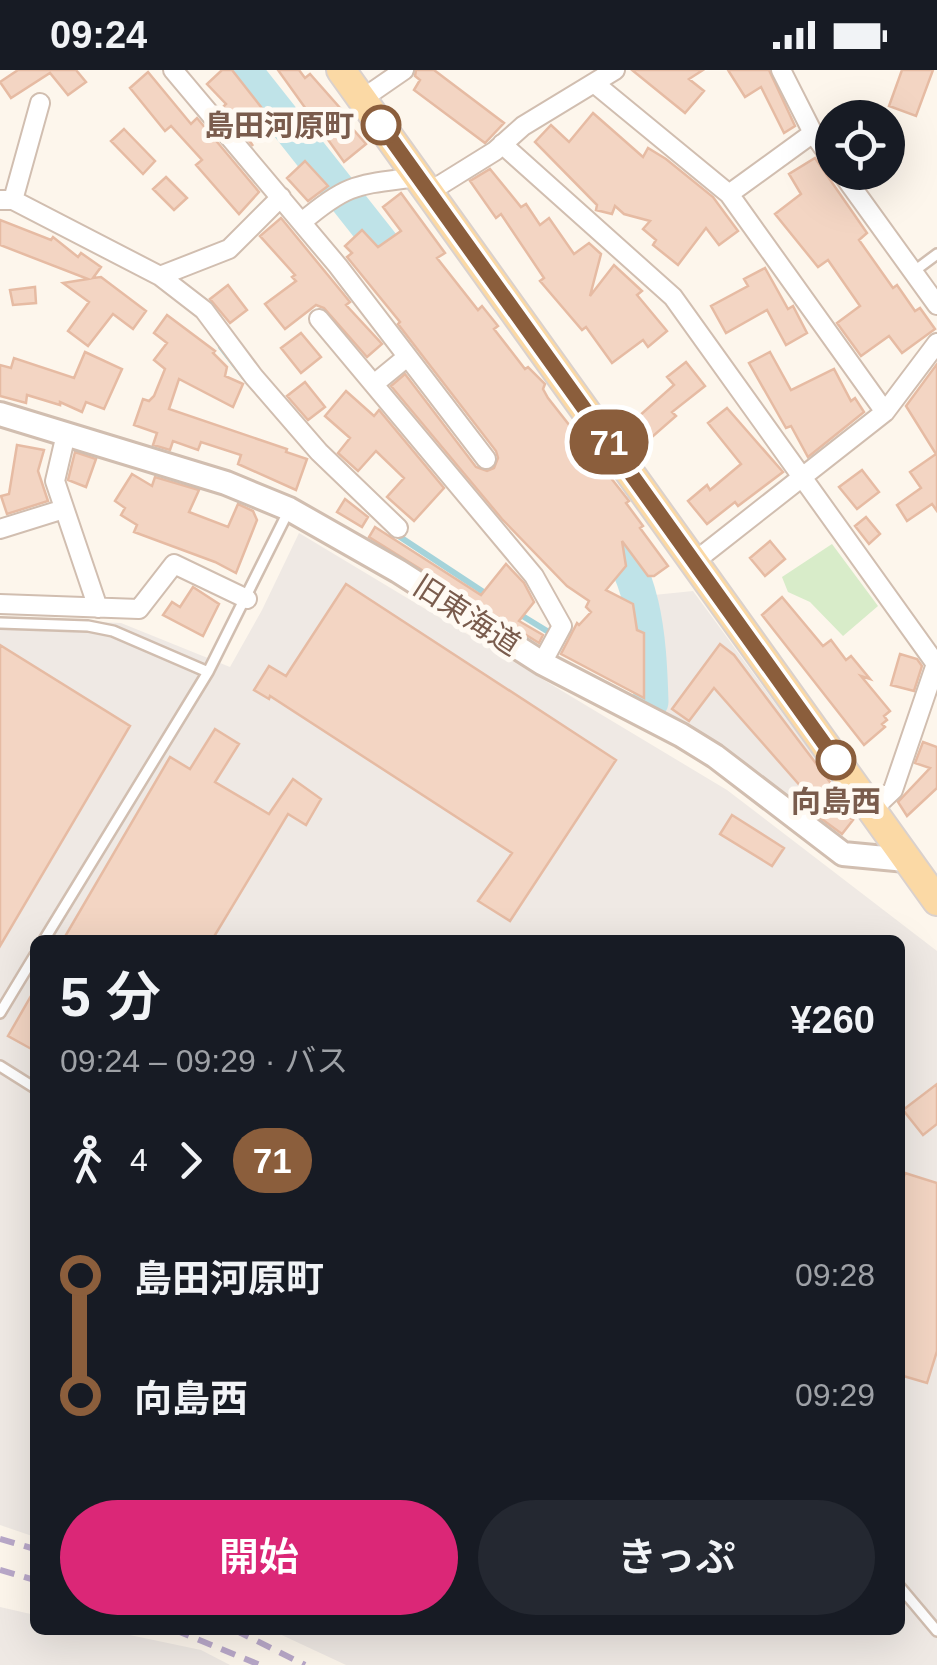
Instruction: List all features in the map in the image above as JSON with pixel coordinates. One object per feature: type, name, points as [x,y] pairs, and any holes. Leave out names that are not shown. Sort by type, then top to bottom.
[{"type":"main road","points":[[341,70],[937,901]]},
{"type":"street","points":[[173,70],[302,222],[486,460]]},
{"type":"street","points":[[362,99],[404,70]]},
{"type":"street","points":[[302,222],[351,186],[424,184],[502,144],[523,126],[615,70]]},
{"type":"street","points":[[781,70],[815,136]]},
{"type":"street","points":[[594,83],[729,194],[886,412]]},
{"type":"street","points":[[40,103],[6,200],[160,276],[204,310],[254,377],[320,452],[398,528]]},
{"type":"street","points":[[729,194],[813,133]]},
{"type":"street","points":[[502,144],[672,298],[936,662],[893,790],[872,810]]},
{"type":"street","points":[[855,190],[937,305]]},
{"type":"street","points":[[160,276],[229,249],[281,197]]},
{"type":"street","points":[[320,319],[534,576],[562,626],[542,663]]},
{"type":"street","points":[[694,562],[886,412],[937,343]]},
{"type":"street","points":[[374,384],[407,356]]},
{"type":"street","name":"旧東海道","points":[[0,414],[226,483],[289,510],[398,571],[542,663],[715,756],[843,854],[906,860]]},
{"type":"street","points":[[66,434],[55,481],[98,608]]},
{"type":"street","points":[[0,529],[64,510]]},
{"type":"street","points":[[0,604],[139,609],[174,564],[247,598]]},
{"type":"lane","points":[[913,272],[937,254]]},
{"type":"lane","points":[[47,935],[208,672],[289,510]]},
{"type":"lane","points":[[0,623],[88,626],[113,631],[208,672]]},
{"type":"lane","points":[[0,1012],[30,963]]},
{"type":"lane","points":[[0,1066],[30,1085]]},
{"type":"lane","points":[[905,1594],[937,1632]]},
{"type":"shaded area","points":[[299,533],[727,790],[937,951],[937,1665],[346,1665],[282,1635],[905,1635],[905,935],[30,935],[30,1535],[0,1525],[0,618],[121,623],[230,667]]},
{"type":"shaded area","points":[[693,591],[840,792],[812,817],[719,745],[659,707],[654,595]]},
{"type":"shaded area","points":[[0,1607],[30,1614],[30,1635],[130,1635],[201,1650],[230,1665],[0,1665]]},
{"type":"green space","points":[[832,544],[878,606],[843,636],[810,602],[788,592],[782,577]]},
{"type":"building","points":[[18,70],[76,70],[86,82],[68,95],[50,73],[11,98],[0,82]]},
{"type":"building","points":[[222,70],[232,70],[265,112],[269,122],[249,140],[253,146],[222,108],[226,104],[207,84]]},
{"type":"building","points":[[278,70],[299,70],[305,78],[310,74],[366,144],[344,162]]},
{"type":"building","points":[[416,70],[434,70],[504,123],[485,143],[414,90],[420,80],[415,76]]},
{"type":"building","points":[[632,70],[703,70],[689,79],[704,91],[685,113]]},
{"type":"building","points":[[728,70],[769,70],[795,126],[784,133],[761,87],[745,97]]},
{"type":"building","points":[[902,70],[933,70],[916,116],[905,112],[905,100],[891,100]]},
{"type":"building","points":[[148,72],[191,124],[197,118],[259,192],[239,214],[196,165],[202,160],[171,126],[165,131],[130,88]]},
{"type":"building","points":[[593,113],[643,157],[648,148],[713,197],[738,231],[719,245],[706,228],[678,265],[653,245],[656,240],[643,229],[650,221],[624,214],[615,206],[612,214],[596,210],[597,205],[535,142],[551,125],[569,142]]},
{"type":"building","points":[[124,129],[155,161],[143,174],[111,141]]},
{"type":"building","points":[[815,158],[815,190],[837,190],[867,233],[859,240],[893,288],[897,285],[915,311],[920,308],[935,329],[902,353],[889,336],[861,356],[837,323],[860,306],[828,260],[818,267],[775,214],[801,194],[789,174]]},
{"type":"building","points":[[305,161],[328,186],[308,201],[287,178]]},
{"type":"building","points":[[490,169],[521,207],[526,204],[540,225],[549,218],[574,254],[589,243],[601,254],[590,296],[614,265],[642,291],[637,295],[667,331],[648,347],[643,340],[612,363],[586,327],[582,330],[540,281],[544,278],[501,214],[496,218],[470,181]]},
{"type":"building","points":[[166,177],[187,198],[174,210],[153,189]]},
{"type":"building","points":[[401,193],[445,253],[437,258],[478,310],[482,306],[498,326],[494,329],[525,369],[528,367],[545,384],[543,389],[548,398],[629,501],[626,503],[643,526],[640,528],[668,566],[648,576],[622,541],[626,566],[606,590],[633,604],[637,630],[644,633],[644,698],[561,654],[577,623],[591,612],[586,607],[589,601],[567,586],[502,519],[391,386],[405,374],[476,467],[487,471],[494,468],[496,451],[347,257],[352,253],[345,246],[362,230],[378,247],[401,231],[383,207]]},
{"type":"building","points":[[281,218],[350,302],[346,305],[382,344],[367,357],[324,308],[316,305],[285,329],[265,304],[296,281],[260,236]]},
{"type":"building","points":[[0,220],[51,240],[53,237],[78,257],[81,253],[101,267],[93,278],[101,277],[146,311],[133,329],[113,314],[88,346],[68,331],[89,302],[63,283],[88,279],[0,245]]},
{"type":"building","points":[[765,268],[807,333],[786,345],[767,310],[726,333],[711,306],[748,286],[744,279]]},
{"type":"building","points":[[228,285],[247,310],[230,323],[210,299]]},
{"type":"building","points":[[35,287],[36,303],[13,305],[10,290]]},
{"type":"building","points":[[167,315],[215,351],[227,367],[225,376],[243,384],[233,407],[179,379],[169,409],[307,459],[296,490],[238,464],[241,455],[201,442],[198,450],[173,441],[170,450],[153,445],[157,433],[134,425],[143,399],[149,401],[154,396],[165,369],[154,360],[167,343],[154,333]]},
{"type":"building","points":[[301,333],[321,357],[301,373],[281,348]]},
{"type":"building","points":[[85,352],[122,369],[104,409],[86,402],[82,412],[60,402],[27,395],[26,403],[0,396],[0,365],[11,368],[14,358],[74,378]]},
{"type":"building","points":[[770,352],[791,390],[834,369],[851,401],[855,398],[864,412],[808,457],[791,426],[786,428],[749,363]]},
{"type":"building","points":[[686,362],[705,386],[672,412],[676,416],[652,437],[637,418],[674,385],[667,377]]},
{"type":"building","points":[[937,364],[937,511],[932,504],[907,521],[897,505],[921,488],[910,472],[936,454],[906,406]]},
{"type":"building","points":[[305,382],[325,407],[308,420],[287,396]]},
{"type":"building","points":[[346,391],[374,416],[379,410],[444,488],[414,521],[387,497],[404,478],[376,451],[358,471],[338,453],[350,438],[325,416]]},
{"type":"building","points":[[727,408],[783,472],[707,524],[688,501],[707,485],[710,490],[741,464],[708,423]]},
{"type":"building","points":[[17,445],[44,450],[38,471],[48,501],[7,514],[1,496],[9,494]]},
{"type":"building","points":[[75,452],[96,459],[86,487],[68,480]]},
{"type":"building","points":[[862,470],[879,492],[857,509],[839,487]]},
{"type":"building","points":[[132,474],[152,486],[155,477],[199,490],[189,512],[228,527],[238,504],[253,511],[257,520],[236,573],[134,532],[137,525],[121,515],[125,508],[115,501]]},
{"type":"building","points":[[345,499],[368,517],[362,527],[337,512]]},
{"type":"building","points":[[866,517],[880,534],[869,544],[855,526]]},
{"type":"building","points":[[375,527],[481,595],[506,564],[524,583],[534,602],[519,621],[543,635],[539,643],[369,537]]},
{"type":"building","points":[[770,541],[785,559],[765,576],[750,558]]},
{"type":"building","points":[[346,584],[616,760],[510,921],[478,901],[512,853],[270,696],[269,699],[254,690],[269,666],[286,676]]},
{"type":"building","points":[[193,587],[219,604],[203,636],[163,615],[172,602],[180,607]]},
{"type":"building","points":[[782,597],[823,646],[831,640],[846,660],[851,656],[870,679],[861,676],[890,711],[884,716],[885,727],[864,745],[762,615]]},
{"type":"building","points":[[720,644],[734,655],[836,790],[818,806],[714,688],[689,721],[672,709]]},
{"type":"building","points":[[0,645],[130,726],[0,946]]},
{"type":"building","points":[[900,654],[917,659],[922,666],[914,691],[891,685]]},
{"type":"building","points":[[215,729],[239,744],[215,782],[269,814],[293,779],[321,799],[306,825],[288,814],[215,935],[66,935],[170,757],[190,769]]},
{"type":"building","points":[[923,742],[937,747],[937,788],[907,816],[898,802],[930,768],[915,763]]},
{"type":"building","points":[[830,802],[853,820],[842,834],[819,817]]},
{"type":"building","points":[[732,815],[784,848],[772,866],[720,834]]},
{"type":"building","points":[[30,998],[30,1048],[8,1036]]},
{"type":"building","points":[[937,1084],[937,1124],[923,1135],[905,1108]]},
{"type":"building","points":[[905,1173],[937,1183],[937,1351],[927,1383],[905,1376]]},
{"type":"waterway","points":[[244,70],[411,281]]},
{"type":"waterway","points":[[221,347],[244,377]]},
{"type":"waterway","points":[[597,518],[613,538],[635,582],[646,628],[651,702]]},
{"type":"waterway","points":[[394,533],[488,595]]},
{"type":"waterway","points":[[516,612],[547,631]]},
{"type":"railway","points":[[0,1539],[30,1548]]},
{"type":"railway","points":[[0,1570],[30,1579]]},
{"type":"railway","points":[[187,1635],[260,1665]]},
{"type":"railway","points":[[245,1635],[305,1665]]},
{"type":"bus line","name":"71","points":[[381,125],[836,760]]},
{"type":"place","name":"島田河原町","points":[[381,125]]},
{"type":"place","name":"向島西","points":[[836,760]]}]
